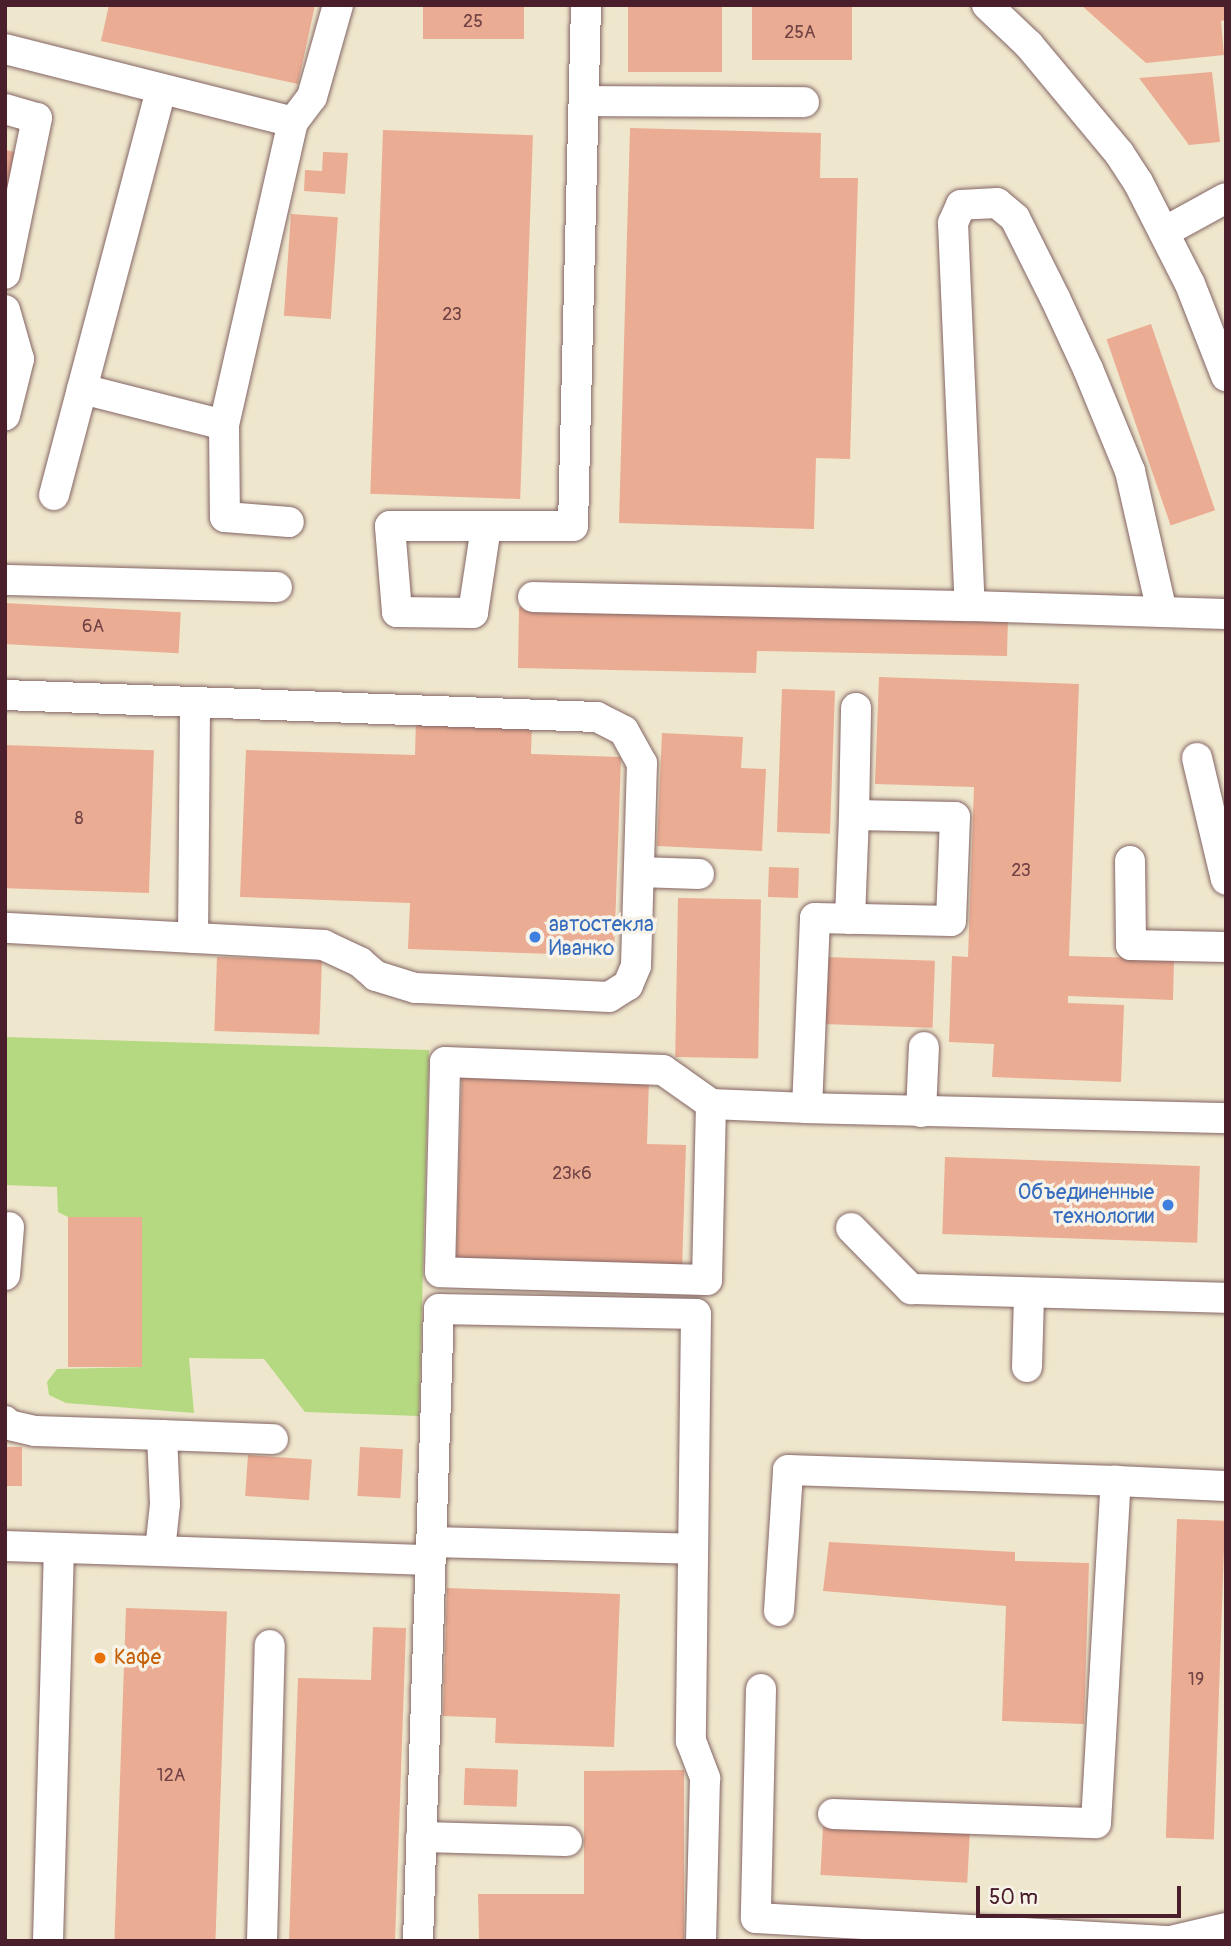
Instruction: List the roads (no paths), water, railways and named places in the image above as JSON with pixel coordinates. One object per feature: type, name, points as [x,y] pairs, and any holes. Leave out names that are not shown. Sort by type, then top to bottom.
[{"type":"street","points":[[289,522],[225,517],[224,425],[293,122],[312,97],[338,5]]},
{"type":"street","points":[[485,527],[573,526],[586,5]]},
{"type":"street","points":[[987,5],[1029,46],[1119,153],[1166,231],[1226,376]]},
{"type":"street","points":[[5,49],[293,122]]},
{"type":"street","points":[[54,495],[161,89]]},
{"type":"street","points":[[585,101],[804,102]]},
{"type":"street","points":[[5,109],[37,118],[5,274]]},
{"type":"street","points":[[1166,231],[1226,198]]},
{"type":"street","points":[[970,606],[953,223],[961,205],[998,203],[1015,218],[1049,286],[1088,369],[1125,459],[1163,612]]},
{"type":"street","points":[[5,310],[19,359],[5,415]]},
{"type":"street","points":[[82,389],[224,425]]},
{"type":"street","points":[[5,580],[277,587]]},
{"type":"street","points":[[533,597],[1226,614]]},
{"type":"street","points":[[5,695],[597,717],[624,731],[642,763],[636,966],[628,985],[609,997],[415,988],[376,976],[360,961],[324,945],[5,928]]},
{"type":"street","points":[[193,938],[195,704]]},
{"type":"street","points":[[850,919],[856,708]]},
{"type":"street","points":[[1196,758],[1226,880]]},
{"type":"street","points":[[807,1108],[815,918],[951,921],[955,817],[854,815]]},
{"type":"street","points":[[1130,861],[1131,946],[1226,947]]},
{"type":"street","points":[[639,872],[699,874]]},
{"type":"street","points":[[921,1112],[924,1047]]},
{"type":"street","points":[[710,1104],[707,1280],[440,1272],[445,1062],[663,1070],[710,1104],[921,1112],[1226,1118]]},
{"type":"street","points":[[5,1275],[9,1227]]},
{"type":"street","points":[[851,1228],[911,1289],[1226,1298]]},
{"type":"street","points":[[1027,1367],[1029,1294]]},
{"type":"street","points":[[418,1941],[439,1309],[696,1314],[691,1741],[705,1778],[701,1941]]},
{"type":"street","points":[[5,1421],[35,1432],[273,1439]]},
{"type":"street","points":[[160,1552],[164,1504],[162,1436]]},
{"type":"street","points":[[779,1611],[788,1470],[1226,1486]]},
{"type":"street","points":[[833,1814],[1096,1823],[1116,1481]]},
{"type":"street","points":[[5,1546],[160,1552],[693,1549]]},
{"type":"street","points":[[48,1941],[59,1548]]},
{"type":"street","points":[[262,1941],[270,1645]]},
{"type":"street","points":[[761,1689],[757,1918],[869,1932],[1170,1941],[1226,1928]]},
{"type":"street","points":[[421,1837],[567,1841]]},
{"type":"place","name":"автостекла Иванко","points":[[535,937]]},
{"type":"place","name":"Объединенные технологии","points":[[1168,1205]]},
{"type":"place","name":"Кафе","points":[[100,1658]]}]
